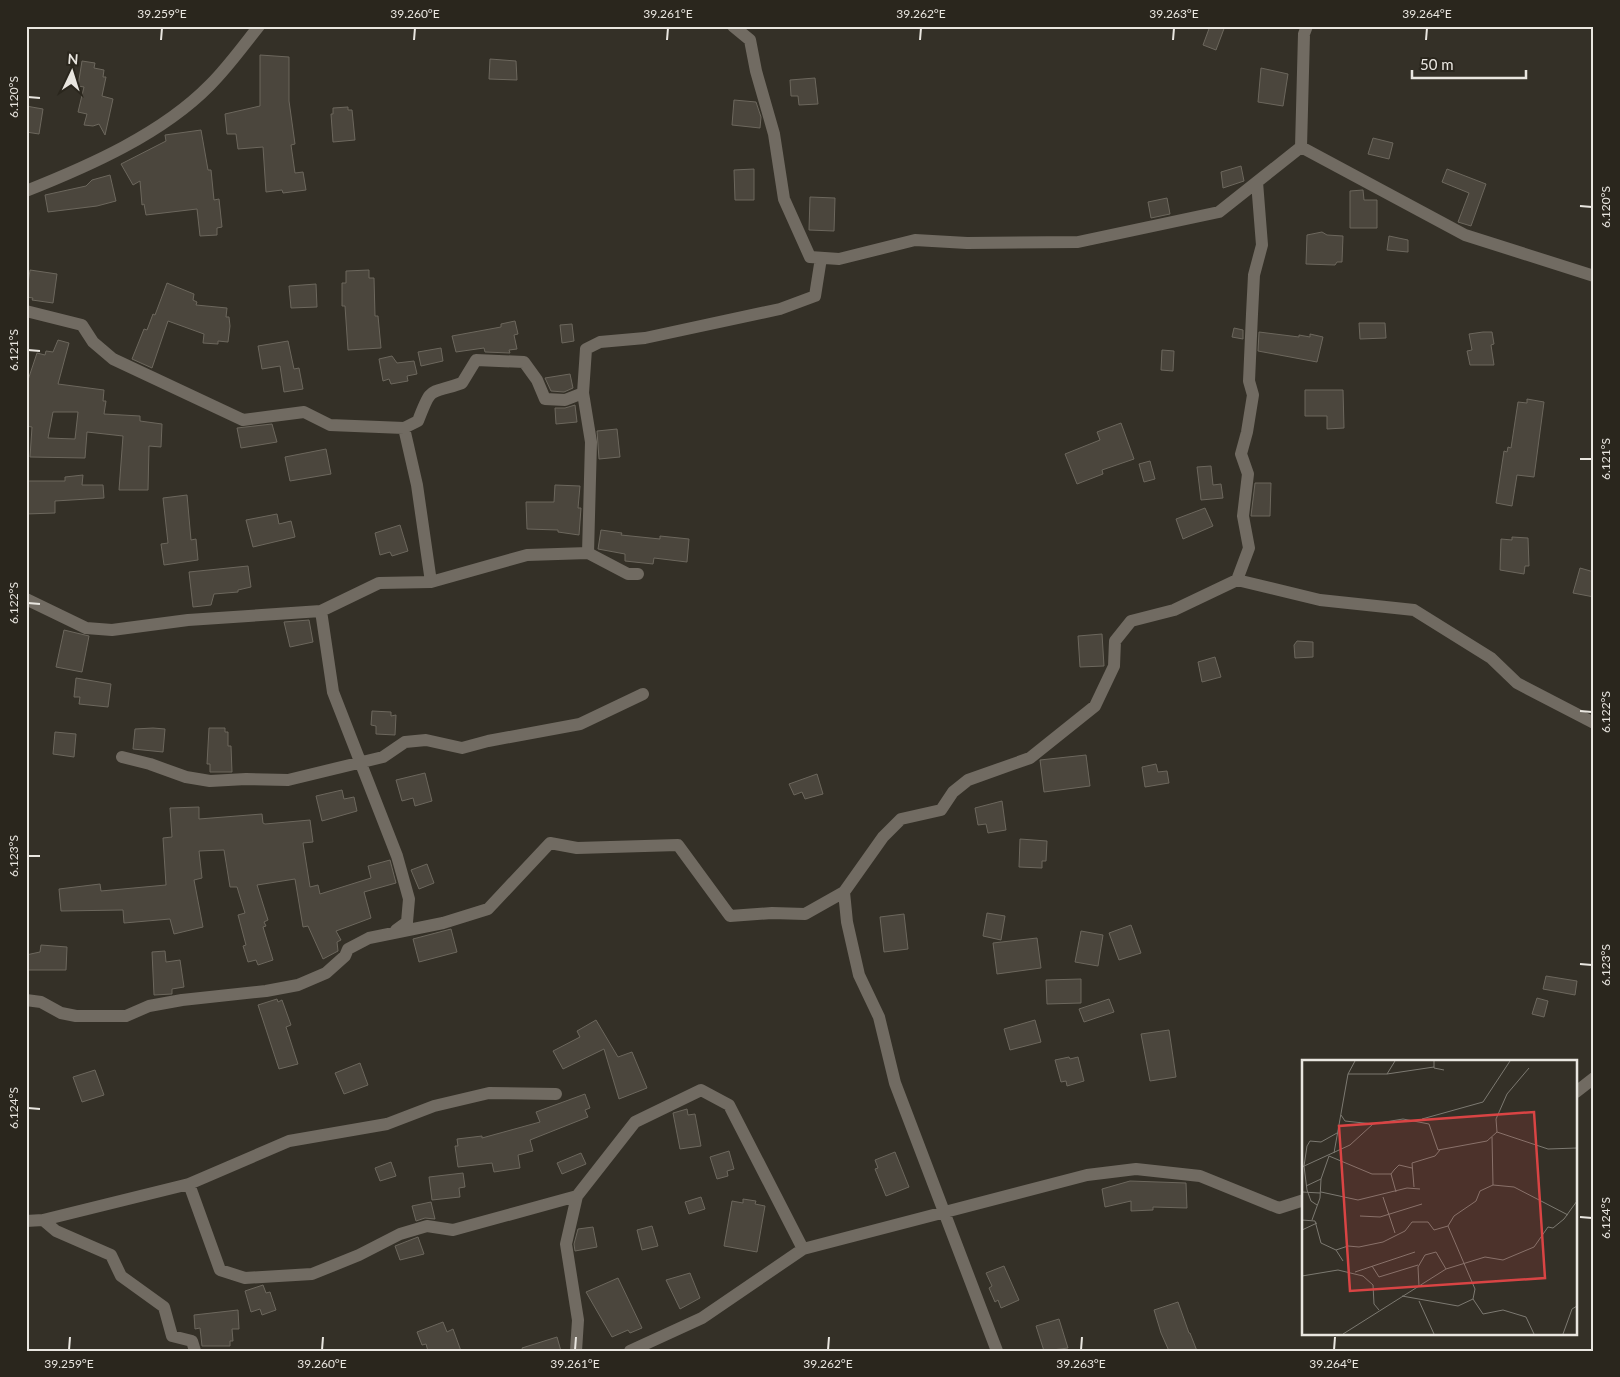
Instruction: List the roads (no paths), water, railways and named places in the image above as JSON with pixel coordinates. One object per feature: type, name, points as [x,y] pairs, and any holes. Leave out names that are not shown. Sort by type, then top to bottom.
[{"type":"street","points":[[26,192],[85,168],[168,119],[210,85],[259,26]]},
{"type":"street","points":[[733,26],[750,40],[756,71],[774,134],[784,199],[810,257],[839,259],[915,240],[967,243],[1078,242],[1219,212],[1301,147],[1304,34],[1307,26]]},
{"type":"street","points":[[1301,147],[1466,235],[1594,276]]},
{"type":"street","points":[[1237,580],[1249,548],[1243,516],[1248,474],[1241,454],[1253,395],[1249,381],[1254,275],[1262,245],[1257,182]]},
{"type":"street","points":[[588,553],[591,442],[583,393],[586,349],[600,342],[645,338],[780,309],[814,296],[821,258]]},
{"type":"street","points":[[26,310],[82,325],[93,342],[113,359],[243,420],[304,412],[330,425],[404,428],[418,421],[428,396],[432,391],[462,383],[476,360],[524,362],[537,380],[545,398],[565,400],[583,393]]},
{"type":"street","points":[[404,428],[417,485],[431,582]]},
{"type":"street","points":[[26,599],[86,628],[112,630],[188,620],[321,611],[379,583],[431,582],[527,555],[588,553],[628,574],[638,574]]},
{"type":"street","points":[[26,1000],[40,1002],[61,1013],[95,1018],[126,1016],[149,1006],[182,1000],[266,991],[298,985],[326,973],[345,956],[348,949],[369,938],[443,922],[488,909],[550,842],[577,848],[678,846],[730,916],[772,913],[805,914],[844,892],[883,838],[902,819],[940,810],[953,792],[968,780],[1030,758],[1095,706],[1114,666],[1115,641],[1130,622],[1174,610],[1237,580],[1320,600],[1414,610],[1491,658],[1517,683],[1594,723]]},
{"type":"street","points":[[321,611],[333,692],[397,856],[409,899],[407,922],[394,932]]},
{"type":"street","points":[[122,757],[150,764],[186,777],[210,781],[246,779],[288,780],[383,757],[405,742],[426,740],[462,748],[488,741],[580,724],[643,694]]},
{"type":"street","points":[[844,892],[847,922],[859,975],[880,1017],[895,1083],[997,1351]]},
{"type":"street","points":[[1578,1090],[1594,1078]]},
{"type":"street","points":[[576,1351],[578,1320],[566,1244],[577,1196],[635,1122],[701,1090],[729,1105],[802,1249]]},
{"type":"street","points":[[26,1222],[43,1220],[189,1184],[289,1141],[388,1124],[434,1106],[489,1093],[556,1094]]},
{"type":"street","points":[[630,1351],[702,1318],[802,1249],[1087,1175],[1136,1169],[1200,1176],[1279,1208],[1302,1201]]},
{"type":"street","points":[[189,1184],[220,1270],[245,1278],[312,1274],[359,1255],[400,1234],[427,1226],[453,1230],[577,1196]]},
{"type":"street","points":[[43,1220],[56,1231],[111,1255],[121,1276],[164,1307],[172,1336],[192,1341],[195,1351]]}]
